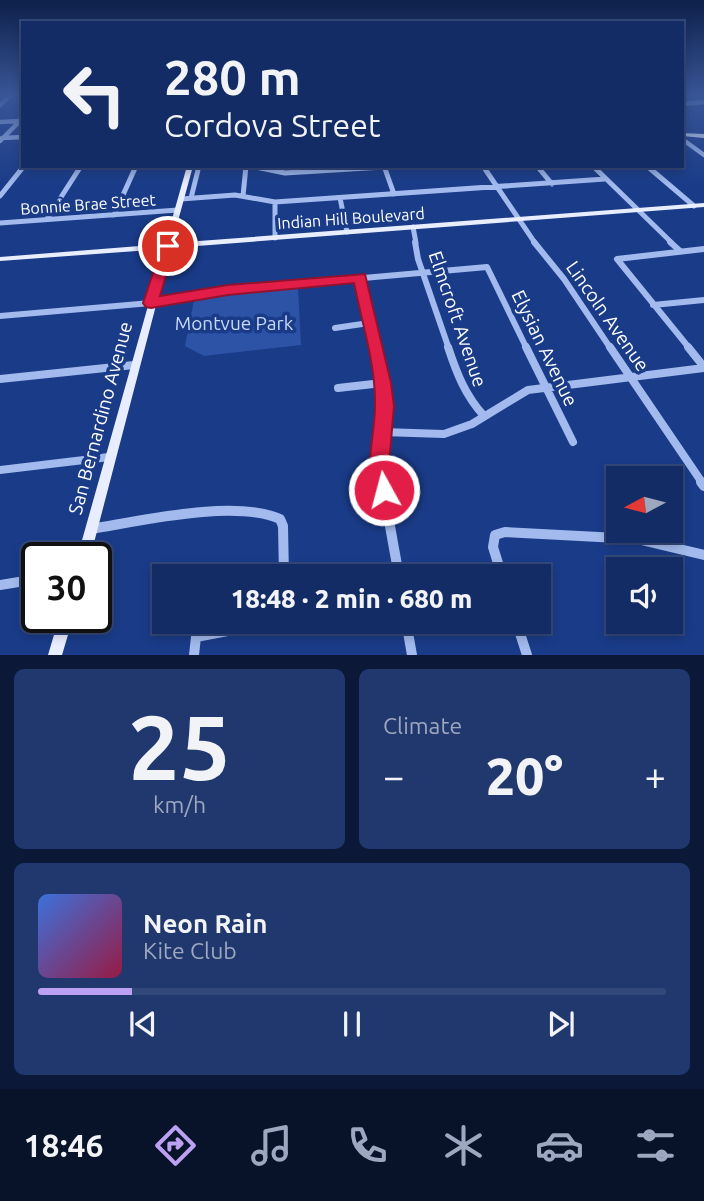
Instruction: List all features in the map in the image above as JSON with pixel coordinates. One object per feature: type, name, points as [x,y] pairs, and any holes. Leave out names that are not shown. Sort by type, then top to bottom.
[{"type":"main road","points":[[684,137],[704,137]]},
{"type":"main road","name":"San Bernardino Avenue","points":[[87,542],[189,168]]},
{"type":"main road","name":"Indian Hill Boulevard","points":[[0,259],[704,205]]},
{"type":"main road","points":[[55,655],[62,633]]},
{"type":"street","points":[[1,139],[15,125]]},
{"type":"street","points":[[1,139],[21,137]]},
{"type":"street","points":[[684,139],[704,155]]},
{"type":"street","points":[[0,196],[22,168]]},
{"type":"street","points":[[47,219],[80,168]]},
{"type":"street","points":[[114,215],[135,168]]},
{"type":"street","points":[[191,198],[198,168]]},
{"type":"street","points":[[243,196],[248,168]]},
{"type":"street","points":[[259,168],[285,173],[368,168]]},
{"type":"street","points":[[384,168],[394,194]]},
{"type":"street","name":"Lincoln Avenue","points":[[484,168],[631,376],[704,486]]},
{"type":"street","points":[[539,168],[552,184]]},
{"type":"street","points":[[595,168],[680,251]]},
{"type":"street","points":[[649,168],[694,206]]},
{"type":"street","name":"Bonnie Brae Street","points":[[181,199],[243,196],[275,202],[499,188],[606,178]]},
{"type":"street","points":[[340,198],[347,232]]},
{"type":"street","points":[[275,202],[275,238]]},
{"type":"street","name":"Bonnie Brae Street","points":[[0,223],[178,210]]},
{"type":"street","name":"Elmcroft Avenue","points":[[413,227],[422,272],[460,382],[470,401],[484,416]]},
{"type":"street","points":[[704,249],[617,259],[704,367]]},
{"type":"street","name":"Elysian Avenue","points":[[422,272],[487,267],[573,442]]},
{"type":"street","points":[[0,316],[151,303],[228,290],[422,272]]},
{"type":"street","points":[[360,278],[382,383],[384,406],[379,464],[397,564]]},
{"type":"street","points":[[653,305],[704,300]]},
{"type":"street","points":[[335,328],[369,323]]},
{"type":"street","points":[[0,379],[134,365]]},
{"type":"street","points":[[382,432],[444,433],[463,428],[513,395],[546,387],[704,367]]},
{"type":"street","points":[[338,388],[382,383]]},
{"type":"street","points":[[0,470],[109,457]]},
{"type":"street","points":[[91,529],[213,511],[271,515],[279,519],[283,526],[284,564]]},
{"type":"street","points":[[499,564],[494,547],[495,535],[505,532],[637,539],[704,555]]},
{"type":"street","points":[[0,585],[21,582]]},
{"type":"street","points":[[194,655],[196,637],[212,634]]},
{"type":"street","points":[[408,634],[412,655]]},
{"type":"street","points":[[520,634],[527,655]]},
{"type":"green space","name":"Montvue Park","points":[[298,288],[301,345],[204,356],[185,346],[194,300],[224,294]]},
{"type":"route","points":[[168,246],[151,303],[160,299],[228,290],[360,278],[382,383],[384,406],[379,464],[384,490]]}]
